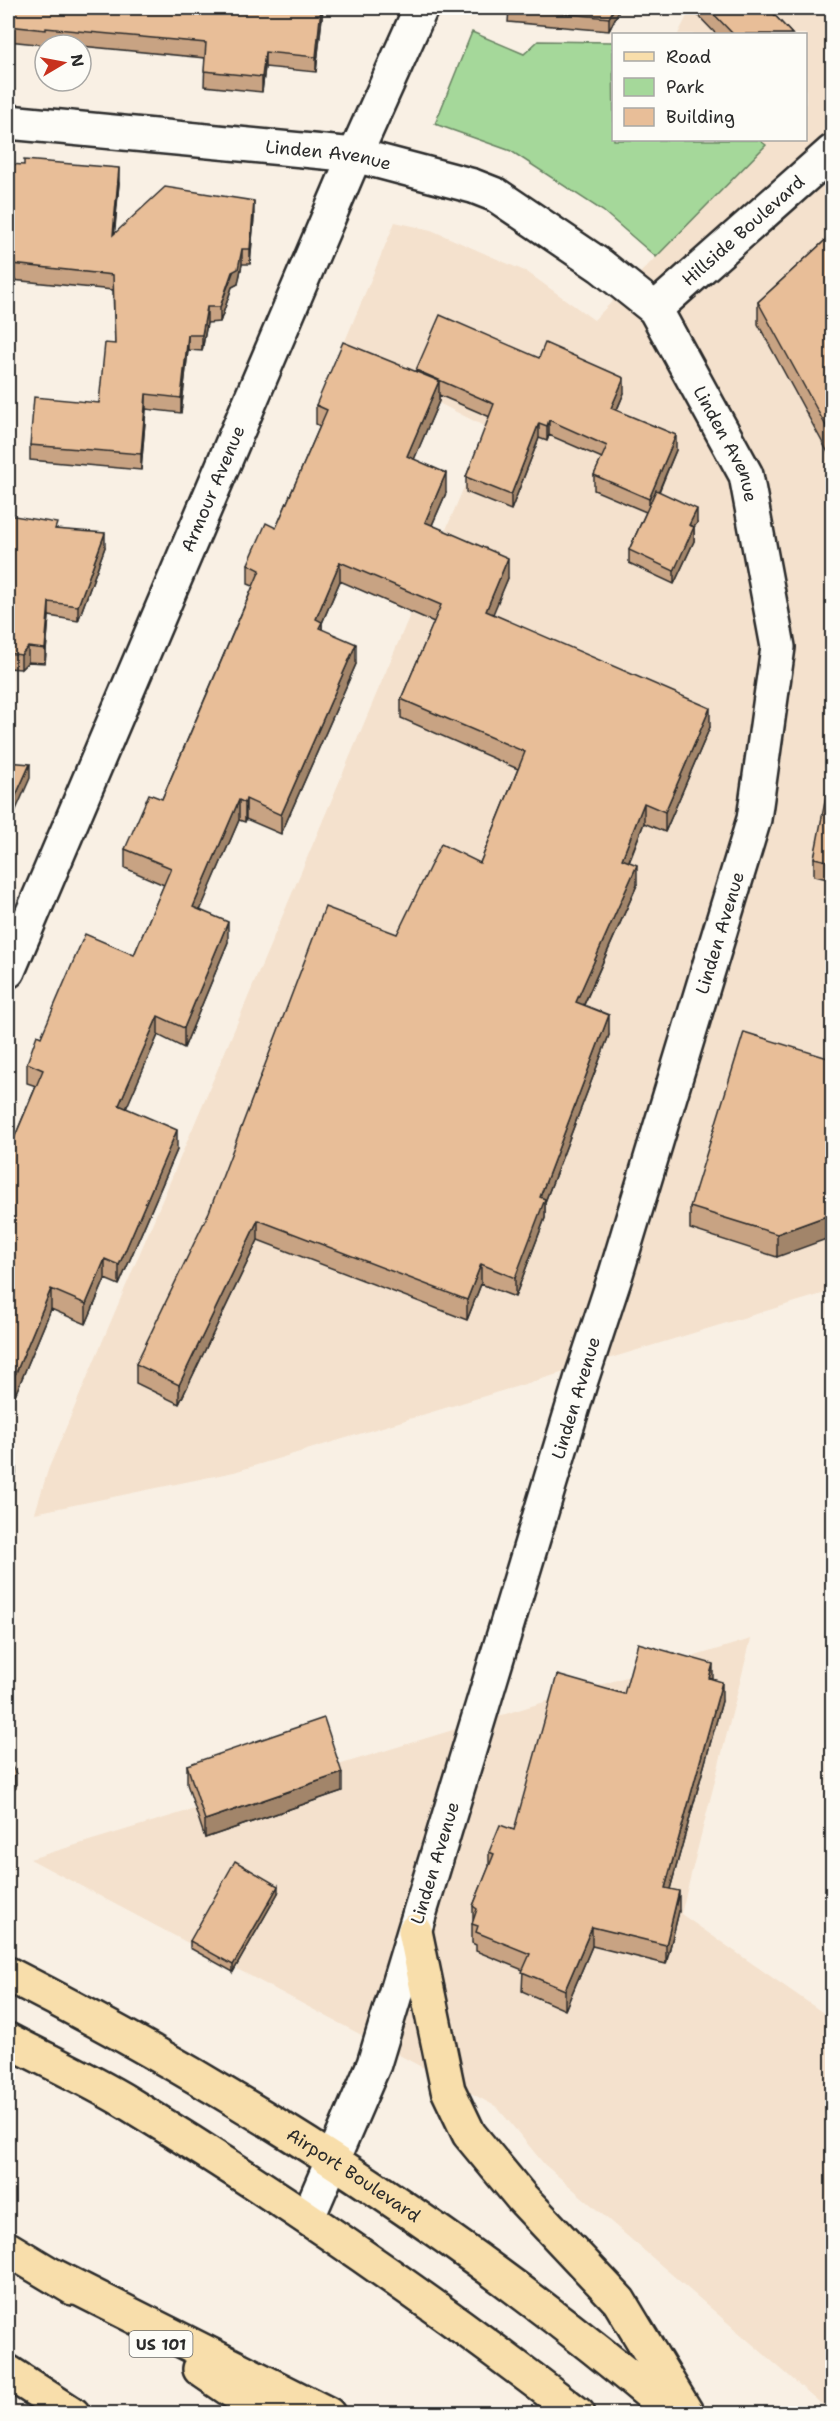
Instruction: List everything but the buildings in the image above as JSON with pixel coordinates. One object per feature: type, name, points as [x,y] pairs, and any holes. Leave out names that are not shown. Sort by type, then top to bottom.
[{"type":"main road","name":"Armour Avenue","points":[[8,971],[355,154],[421,8]]},
{"type":"main road","name":"Linden Avenue","points":[[8,122],[355,154],[473,186],[496,195],[601,266],[655,309],[746,475],[778,647],[754,819],[374,2064],[308,2217]]},
{"type":"main road","name":"Hillside Boulevard","points":[[655,309],[832,152]]},
{"type":"main road","points":[[415,1931],[448,2090],[470,2134],[522,2198],[619,2301],[687,2414]]},
{"type":"main road","name":"Airport Boulevard","points":[[8,1974],[103,2023],[333,2160],[444,2235],[539,2306],[674,2414]]},
{"type":"main road","points":[[8,2040],[127,2102],[308,2217],[407,2286],[578,2414]]},
{"type":"main road","name":"US 101","points":[[8,2249],[54,2276],[266,2414]]},
{"type":"main road","points":[[54,2276],[328,2414]]},
{"type":"main road","points":[[8,2372],[73,2414]]},
{"type":"shaded area","points":[[691,8],[832,8],[832,1291],[234,1472],[35,1513],[48,1470],[464,487],[484,426],[340,353],[395,222],[431,230],[527,272],[594,320],[765,146],[760,141],[807,141],[807,33],[678,33]]},
{"type":"shaded area","points":[[751,1639],[681,1914],[832,2019],[832,2413],[544,2164],[497,2107],[30,1859]]},
{"type":"green space","points":[[472,32],[524,54],[538,41],[612,42],[612,141],[760,141],[766,145],[656,257],[603,211],[511,151],[435,124]]}]
